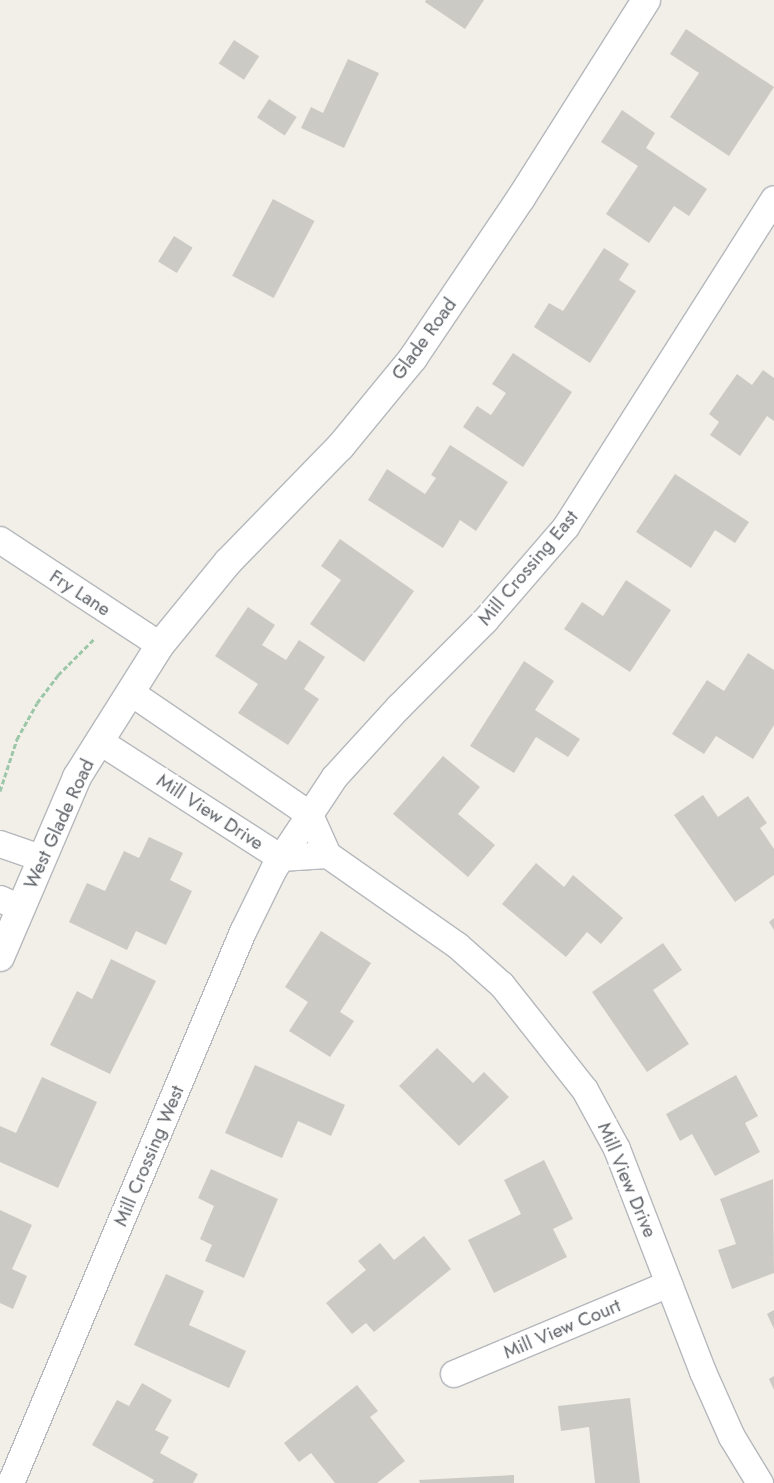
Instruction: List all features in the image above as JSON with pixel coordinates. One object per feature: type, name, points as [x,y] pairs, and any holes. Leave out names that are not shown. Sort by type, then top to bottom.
[{"type":"main road","name":"Glade Road","points":[[160,646],[228,562],[340,447],[413,358],[521,198],[646,0]]},
{"type":"main road","name":"West Glade Road","points":[[0,957],[10,904],[41,858],[77,777],[160,646]]},
{"type":"street","name":"Mill Crossing East","points":[[303,824],[335,777],[399,707],[485,621],[566,527],[774,199]]},
{"type":"street","name":"Fry Lane","points":[[0,540],[160,646]]},
{"type":"street","points":[[130,692],[303,824],[328,855]]},
{"type":"street","name":"Mill View Drive","points":[[99,741],[281,858],[328,855],[458,946],[502,985],[585,1090],[617,1149],[703,1372],[732,1437],[760,1483]]},
{"type":"street","name":"Mill Crossing West","points":[[11,1483],[243,932],[281,858],[303,824]]},
{"type":"street","points":[[0,844],[41,858]]},
{"type":"street","name":"Mill View Court","points":[[454,1374],[669,1284]]},
{"type":"path","points":[[0,791],[17,739],[37,703],[58,675],[95,638]]},
{"type":"building","points":[[426,0],[484,0],[465,29],[425,2]]},
{"type":"building","points":[[686,29],[774,87],[729,156],[670,117],[699,73],[670,54]]},
{"type":"building","points":[[234,40],[259,56],[244,80],[219,63]]},
{"type":"building","points":[[348,59],[379,73],[344,148],[301,128],[311,107],[323,113]]},
{"type":"building","points":[[269,99],[297,117],[285,135],[257,117]]},
{"type":"building","points":[[622,110],[655,133],[646,148],[707,189],[689,216],[674,206],[649,243],[606,214],[638,166],[601,142]]},
{"type":"building","points":[[273,199],[314,221],[274,298],[232,276]]},
{"type":"building","points":[[174,236],[193,248],[177,273],[158,261]]},
{"type":"building","points":[[604,248],[629,264],[619,280],[636,291],[590,363],[534,327],[549,303],[563,311]]},
{"type":"building","points":[[513,353],[572,392],[523,467],[463,427],[477,406],[491,415],[506,393],[492,384]]},
{"type":"building","points":[[763,370],[774,378],[774,421],[767,416],[740,456],[710,435],[719,422],[709,414],[737,374],[752,385]]},
{"type":"building","points":[[450,445],[508,482],[476,531],[460,520],[443,548],[368,500],[387,469],[425,494],[436,478],[431,475]]},
{"type":"building","points":[[675,474],[749,522],[735,543],[715,530],[691,568],[636,532]]},
{"type":"building","points":[[340,539],[414,591],[364,662],[310,624],[341,580],[321,566]]},
{"type":"building","points":[[626,580],[671,610],[630,672],[564,629],[582,602],[603,616]]},
{"type":"building","points":[[248,607],[275,625],[262,645],[286,660],[299,640],[325,657],[304,689],[319,699],[288,745],[238,713],[258,684],[215,656]]},
{"type":"building","points":[[748,653],[774,670],[774,725],[753,759],[716,736],[704,754],[672,734],[707,680],[724,691]]},
{"type":"building","points":[[524,661],[554,681],[535,710],[580,739],[568,757],[536,737],[514,773],[470,746]]},
{"type":"building","points":[[443,756],[480,787],[458,814],[495,845],[468,877],[393,814]]},
{"type":"building","points":[[703,795],[718,817],[748,796],[767,823],[760,828],[774,849],[774,875],[735,902],[674,815]]},
{"type":"building","points":[[149,837],[183,853],[170,880],[192,891],[166,945],[136,931],[127,950],[69,922],[87,883],[105,891],[124,851],[139,858]]},
{"type":"building","points":[[536,863],[564,887],[573,875],[623,918],[601,944],[587,932],[566,957],[502,904]]},
{"type":"building","points":[[774,918],[774,930],[769,922]]},
{"type":"building","points":[[321,931],[371,963],[340,1012],[354,1021],[330,1057],[289,1031],[308,1002],[285,987]]},
{"type":"building","points":[[663,943],[682,970],[653,990],[689,1044],[647,1072],[592,992]]},
{"type":"building","points":[[111,959],[156,981],[110,1074],[50,1045],[77,991],[92,999]]},
{"type":"building","points":[[437,1048],[473,1083],[484,1072],[509,1097],[459,1146],[399,1086]]},
{"type":"building","points":[[255,1065],[345,1105],[331,1136],[298,1121],[282,1158],[225,1133]]},
{"type":"building","points":[[736,1075],[758,1116],[745,1123],[760,1152],[715,1176],[692,1134],[680,1141],[666,1114]]},
{"type":"building","points":[[42,1077],[97,1102],[58,1188],[0,1162],[0,1126],[16,1133]]},
{"type":"building","points":[[544,1160],[573,1219],[553,1229],[567,1257],[494,1293],[468,1240],[521,1214],[504,1180]]},
{"type":"building","points":[[211,1169],[278,1199],[244,1278],[205,1261],[212,1245],[200,1239],[214,1206],[198,1198]]},
{"type":"building","points":[[773,1179],[774,1273],[732,1289],[718,1250],[736,1244],[720,1199]]},
{"type":"building","points":[[0,1210],[32,1225],[12,1269],[27,1276],[13,1309],[0,1303]]},
{"type":"building","points":[[424,1236],[451,1269],[374,1332],[366,1323],[352,1334],[326,1303],[366,1270],[358,1261],[380,1243],[394,1260]]},
{"type":"building","points":[[166,1274],[204,1291],[189,1325],[246,1351],[229,1388],[134,1345]]},
{"type":"building","points":[[774,1310],[774,1329],[767,1314]]},
{"type":"building","points":[[774,1376],[774,1390],[769,1379]]},
{"type":"building","points":[[142,1383],[172,1400],[155,1430],[169,1437],[160,1453],[198,1474],[193,1483],[152,1483],[154,1480],[92,1445],[117,1400],[129,1406]]},
{"type":"building","points":[[357,1385],[378,1411],[370,1417],[405,1461],[377,1483],[335,1483],[311,1453],[299,1462],[284,1443]]},
{"type":"building","points":[[630,1398],[640,1483],[595,1483],[589,1427],[561,1431],[558,1406]]},
{"type":"building","points":[[514,1475],[514,1483],[420,1483],[419,1480]]}]
